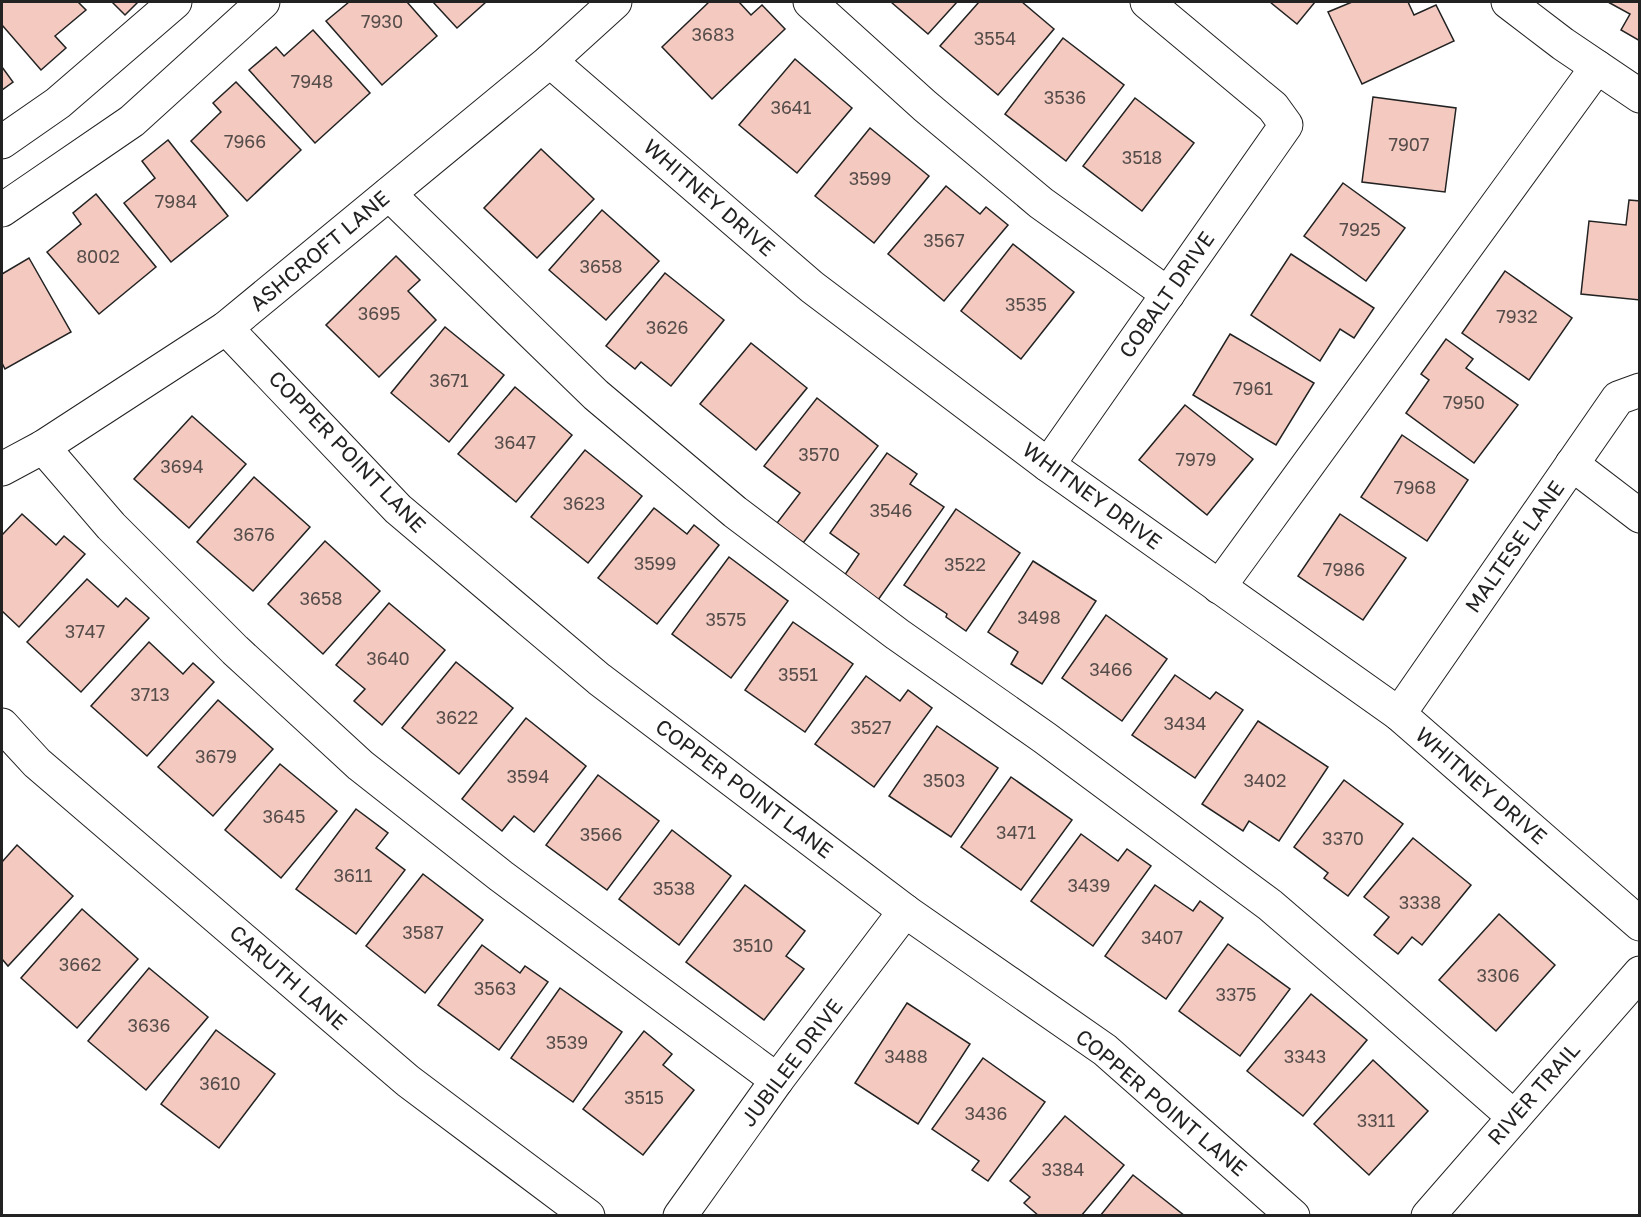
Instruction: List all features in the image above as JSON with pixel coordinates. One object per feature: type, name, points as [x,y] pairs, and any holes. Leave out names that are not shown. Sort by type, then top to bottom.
[{"type":"street","points":[[2,142],[58,103],[175,2]]},
{"type":"street","points":[[2,210],[132,122],[263,2]]},
{"type":"street","name":"ASHCROFT LANE","points":[[2,469],[42,447],[226,328],[550,61],[615,2]]},
{"type":"street","points":[[810,2],[925,106],[1041,202],[1168,294]]},
{"type":"street","name":"COBALT DRIVE","points":[[1048,465],[1286,125],[1273,106],[1148,2]]},
{"type":"street","points":[[1508,2],[1563,44],[1640,96]]},
{"type":"street","name":"WHITNEY DRIVE","points":[[550,61],[812,287],[1048,465],[1399,714],[1640,924]]},
{"type":"street","points":[[1219,587],[1597,67]]},
{"type":"street","points":[[389,194],[596,395],[735,512],[897,634],[1045,738],[1270,905],[1514,1118]]},
{"type":"street","name":"COPPER POINT LANE","points":[[226,328],[398,509],[599,679],[905,911],[1104,1050],[1293,1215]]},
{"type":"street","name":"MALTESE LANE","points":[[1399,714],[1618,398],[1640,390]]},
{"type":"street","points":[[42,447],[127,543],[235,650],[360,765],[501,876],[777,1080]]},
{"type":"street","points":[[1572,464],[1640,516]]},
{"type":"street","name":"CARUTH LANE","points":[[2,725],[38,763],[408,1081],[588,1215]]},
{"type":"street","name":"JUBILEE DRIVE","points":[[680,1215],[777,1080],[905,911]]},
{"type":"street","name":"RIVER TRAIL","points":[[1428,1215],[1640,973]]},
{"type":"building","points":[[2,2],[78,2],[86,10],[55,36],[66,48],[41,70],[2,25]]},
{"type":"building","points":[[112,2],[138,2],[125,15]]},
{"type":"building","points":[[349,2],[407,2],[437,36],[382,85],[326,21]]},
{"type":"building","points":[[433,2],[486,2],[457,28]]},
{"type":"building","points":[[709,2],[739,2],[751,15],[762,5],[785,29],[712,99],[662,47]]},
{"type":"building","points":[[891,2],[957,2],[928,34]]},
{"type":"building","points":[[979,2],[1022,2],[1054,29],[998,95],[940,46]]},
{"type":"building","points":[[1270,2],[1315,2],[1297,24]]},
{"type":"building","points":[[1352,2],[1408,2],[1414,15],[1436,5],[1454,41],[1362,84],[1328,12]]},
{"type":"building","points":[[1608,2],[1640,2],[1640,41],[1621,30],[1630,14]]},
{"type":"building","points":[[313,30],[370,93],[315,143],[249,70],[276,47],[284,56]]},
{"type":"building","points":[[1063,38],[1124,85],[1066,161],[1005,114]]},
{"type":"building","points":[[795,59],[852,108],[797,173],[739,125]]},
{"type":"building","points":[[2,67],[13,82],[2,90]]},
{"type":"building","points":[[236,82],[301,150],[247,201],[191,141],[221,112],[213,103]]},
{"type":"building","points":[[1373,97],[1456,108],[1445,192],[1362,182]]},
{"type":"building","points":[[1135,98],[1194,143],[1142,211],[1083,166]]},
{"type":"building","points":[[870,128],[929,176],[874,243],[815,196]]},
{"type":"building","points":[[168,140],[228,216],[171,262],[124,203],[155,178],[142,161]]},
{"type":"building","points":[[541,149],[594,199],[537,258],[484,208]]},
{"type":"building","points":[[1343,183],[1405,228],[1366,281],[1304,236]]},
{"type":"building","points":[[946,186],[980,214],[986,207],[1008,225],[944,301],[888,254]]},
{"type":"building","points":[[96,194],[156,267],[99,314],[47,252],[81,224],[73,213]]},
{"type":"building","points":[[1629,200],[1640,201],[1640,300],[1581,294],[1589,221],[1626,225]]},
{"type":"building","points":[[602,210],[659,261],[606,320],[549,270]]},
{"type":"building","points":[[1013,244],[1074,292],[1021,359],[961,311]]},
{"type":"building","points":[[1291,254],[1374,308],[1354,338],[1340,329],[1320,361],[1251,315]]},
{"type":"building","points":[[396,256],[420,280],[408,291],[436,320],[379,377],[326,325]]},
{"type":"building","points":[[29,258],[71,332],[5,369],[2,363],[2,274]]},
{"type":"building","points":[[1505,271],[1572,318],[1529,380],[1462,333]]},
{"type":"building","points":[[665,273],[724,320],[671,386],[641,362],[635,369],[606,346]]},
{"type":"building","points":[[445,327],[504,375],[449,442],[391,393]]},
{"type":"building","points":[[1230,334],[1314,383],[1276,445],[1193,395]]},
{"type":"building","points":[[1446,339],[1473,359],[1466,368],[1518,405],[1474,463],[1406,413],[1429,380],[1421,374]]},
{"type":"building","points":[[751,343],[807,388],[756,450],[700,404]]},
{"type":"building","points":[[515,387],[572,435],[516,502],[458,454]]},
{"type":"building","points":[[817,398],[878,446],[803,543],[777,523],[800,493],[764,466]]},
{"type":"building","points":[[1185,405],[1253,459],[1207,515],[1139,460]]},
{"type":"building","points":[[192,416],[246,464],[189,528],[134,479]]},
{"type":"building","points":[[1402,435],[1468,480],[1427,541],[1361,497]]},
{"type":"building","points":[[585,450],[642,496],[588,563],[531,517]]},
{"type":"building","points":[[887,453],[917,474],[910,484],[944,507],[878,600],[844,576],[859,554],[830,533]]},
{"type":"building","points":[[254,477],[310,527],[253,591],[197,542]]},
{"type":"building","points":[[654,508],[687,534],[694,525],[719,545],[657,624],[598,578]]},
{"type":"building","points":[[956,509],[1020,553],[966,631],[946,617],[947,614],[904,585]]},
{"type":"building","points":[[22,514],[56,545],[64,536],[85,554],[19,627],[2,611],[2,535]]},
{"type":"building","points":[[1340,514],[1406,558],[1363,620],[1298,576]]},
{"type":"building","points":[[325,541],[380,591],[323,654],[268,604]]},
{"type":"building","points":[[729,557],[788,601],[731,678],[672,634]]},
{"type":"building","points":[[1033,561],[1096,601],[1042,684],[1011,664],[1018,652],[988,632]]},
{"type":"building","points":[[87,579],[118,607],[126,598],[149,618],[81,692],[27,642]]},
{"type":"building","points":[[389,603],[445,650],[382,725],[354,701],[365,689],[336,665]]},
{"type":"building","points":[[1106,615],[1167,659],[1122,721],[1062,678]]},
{"type":"building","points":[[793,622],[853,664],[805,732],[745,690]]},
{"type":"building","points":[[149,642],[183,674],[193,663],[214,682],[147,756],[91,706]]},
{"type":"building","points":[[456,662],[513,708],[459,774],[402,728]]},
{"type":"building","points":[[1175,675],[1210,699],[1216,692],[1243,710],[1195,778],[1132,735]]},
{"type":"building","points":[[866,676],[900,701],[908,690],[932,708],[874,787],[815,744]]},
{"type":"building","points":[[218,700],[273,749],[213,816],[158,767]]},
{"type":"building","points":[[526,718],[586,766],[534,832],[514,816],[502,831],[462,799]]},
{"type":"building","points":[[1258,721],[1328,767],[1279,841],[1249,821],[1243,831],[1202,804]]},
{"type":"building","points":[[937,726],[998,768],[951,837],[889,796]]},
{"type":"building","points":[[280,764],[337,811],[281,878],[225,830]]},
{"type":"building","points":[[598,775],[659,821],[607,890],[546,845]]},
{"type":"building","points":[[1011,777],[1072,820],[1021,890],[961,847]]},
{"type":"building","points":[[1344,780],[1403,824],[1348,896],[1324,878],[1328,873],[1294,847]]},
{"type":"building","points":[[356,809],[388,833],[376,848],[405,870],[356,934],[296,889]]},
{"type":"building","points":[[672,830],[731,876],[679,945],[619,899]]},
{"type":"building","points":[[1081,834],[1118,861],[1127,849],[1151,866],[1093,946],[1031,901]]},
{"type":"building","points":[[1413,838],[1471,885],[1422,945],[1412,937],[1398,954],[1374,935],[1389,917],[1364,897]]},
{"type":"building","points":[[17,845],[73,896],[8,966],[2,959],[2,862]]},
{"type":"building","points":[[423,874],[483,920],[425,993],[366,946]]},
{"type":"building","points":[[745,885],[805,931],[786,956],[804,969],[764,1020],[686,962]]},
{"type":"building","points":[[1155,885],[1193,911],[1200,901],[1223,918],[1166,999],[1105,956]]},
{"type":"building","points":[[82,909],[138,959],[77,1028],[21,978]]},
{"type":"building","points":[[1499,914],[1555,965],[1496,1031],[1439,980]]},
{"type":"building","points":[[1228,944],[1290,989],[1240,1056],[1179,1011]]},
{"type":"building","points":[[482,945],[520,973],[525,966],[548,982],[499,1050],[438,1005]]},
{"type":"building","points":[[149,968],[208,1017],[146,1090],[88,1041]]},
{"type":"building","points":[[560,988],[622,1032],[573,1102],[511,1058]]},
{"type":"building","points":[[1311,994],[1367,1040],[1303,1116],[1247,1071]]},
{"type":"building","points":[[907,1003],[970,1044],[918,1124],[855,1083]]},
{"type":"building","points":[[216,1030],[275,1074],[219,1148],[161,1104]]},
{"type":"building","points":[[644,1031],[672,1054],[663,1065],[694,1090],[643,1155],[583,1109]]},
{"type":"building","points":[[983,1058],[1045,1102],[988,1181],[972,1170],[979,1161],[932,1129]]},
{"type":"building","points":[[1373,1060],[1428,1111],[1369,1175],[1314,1124]]},
{"type":"building","points":[[1065,1116],[1124,1165],[1081,1216],[1039,1216],[1024,1203],[1030,1197],[1010,1181]]},
{"type":"building","points":[[1133,1175],[1185,1216],[1100,1216]]}]
